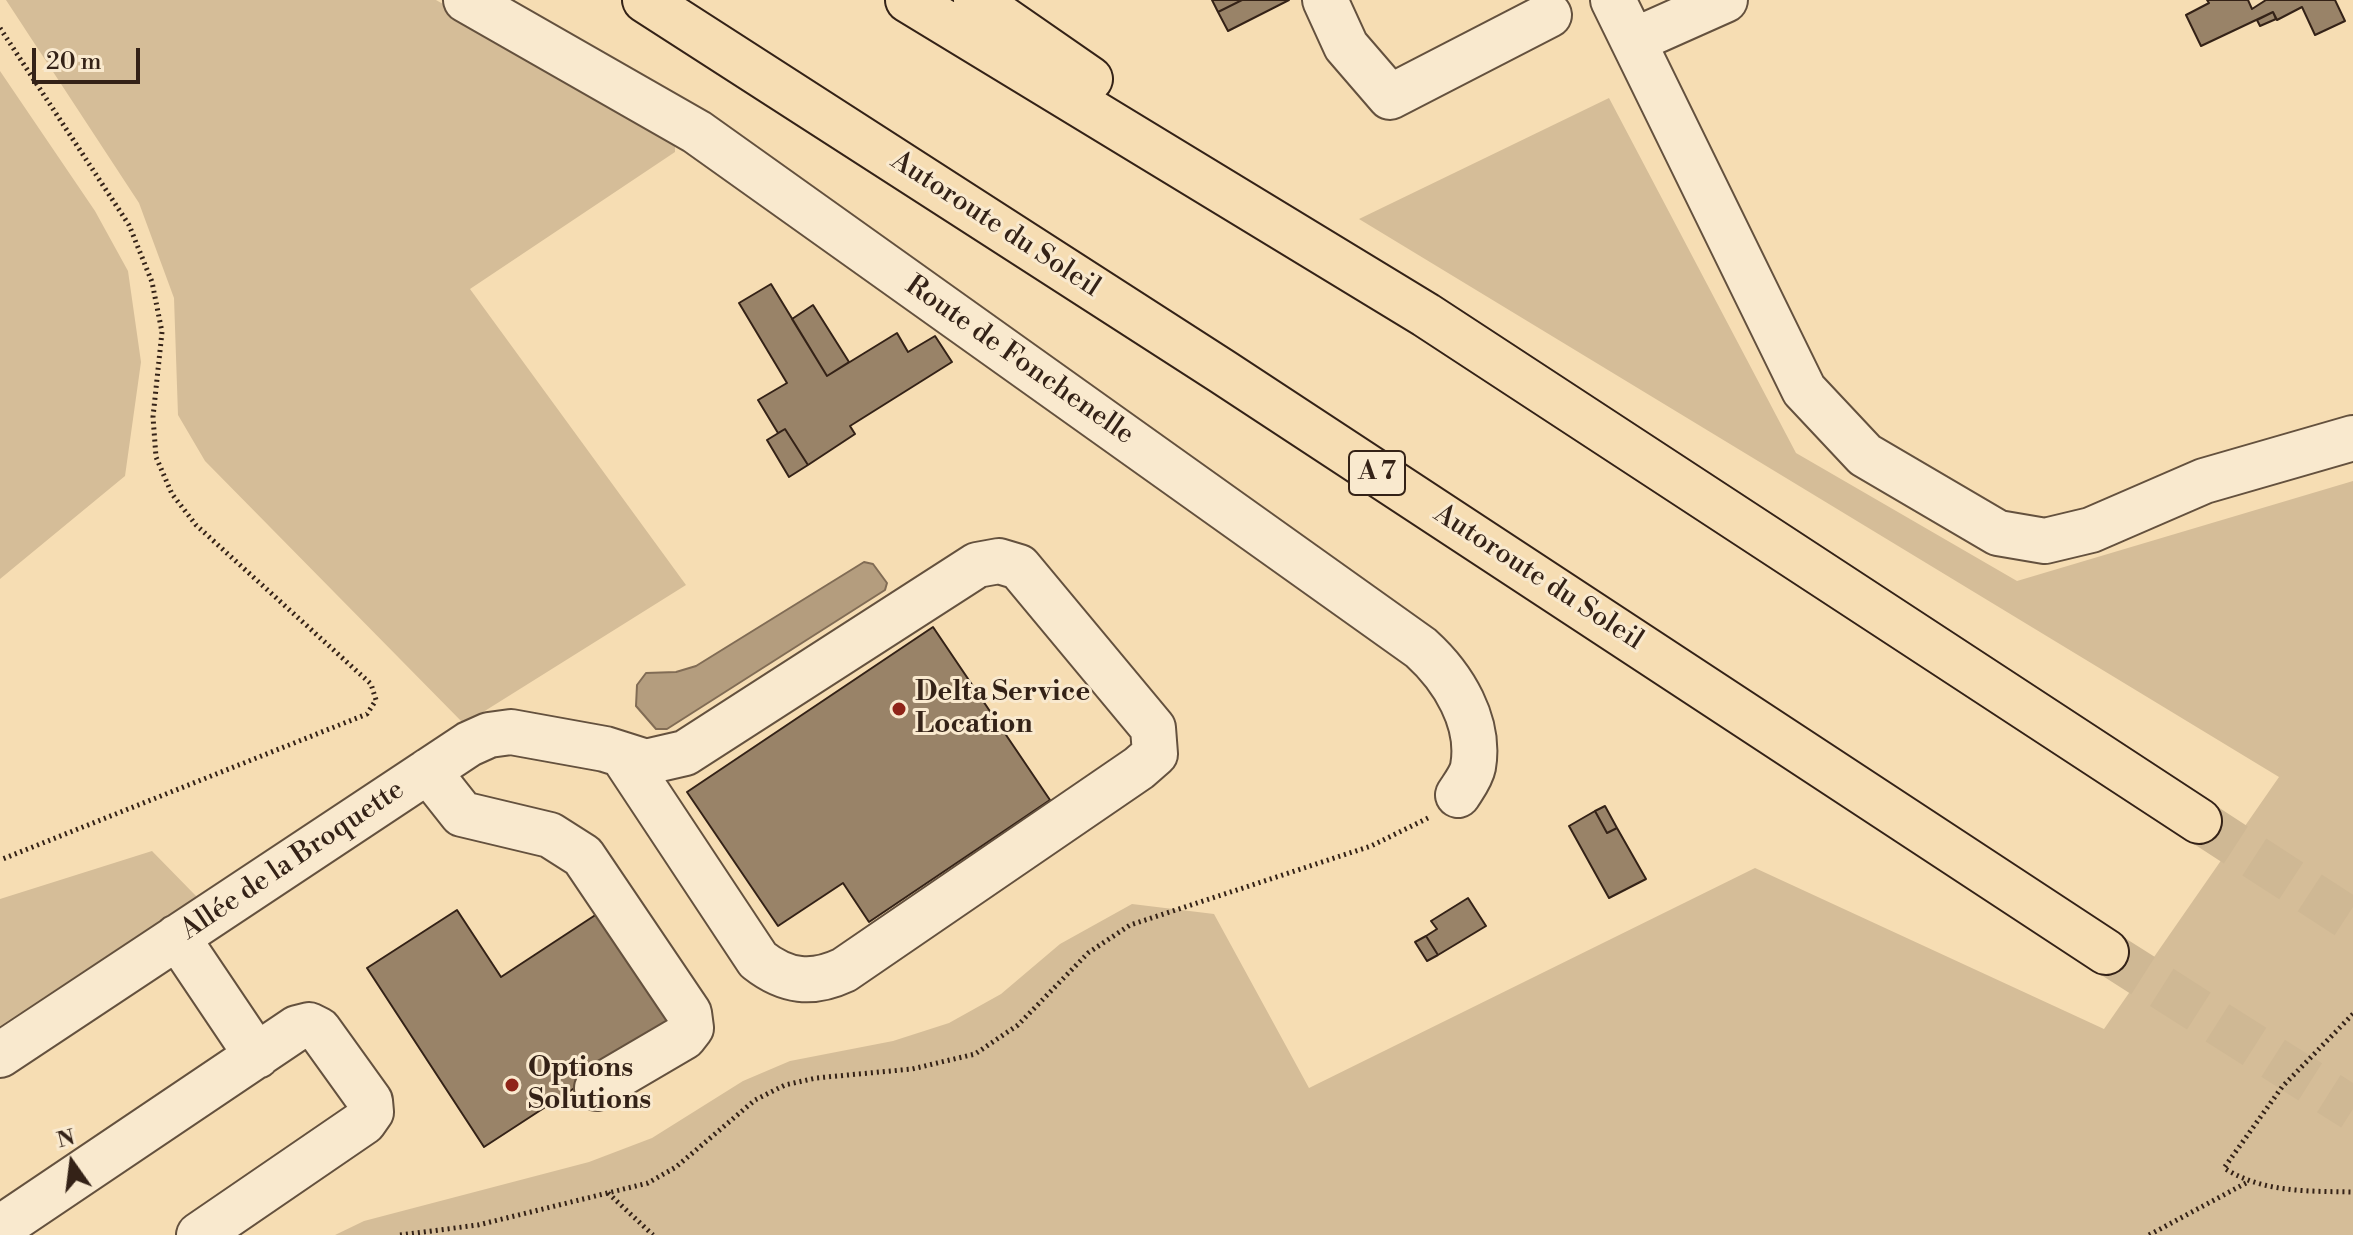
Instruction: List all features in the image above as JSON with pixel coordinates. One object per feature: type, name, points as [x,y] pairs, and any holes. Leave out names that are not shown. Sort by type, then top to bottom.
[{"type":"highway","name":"Autoroute du Soleil","points":[[645,0],[1223,372],[2106,952]]},
{"type":"highway","points":[[908,0],[1426,315]]},
{"type":"highway","points":[[976,0],[1426,315],[2199,821]]},
{"type":"street","name":"Route de Fonchenelle","points":[[466,0],[697,132],[1421,648],[1440,665],[1454,686],[1475,741],[1472,771],[1458,795]]},
{"type":"street","points":[[1325,0],[1346,46],[1390,97],[1549,15]]},
{"type":"street","points":[[1613,0],[1804,390],[1865,455],[1998,533],[2045,541],[2091,530],[2204,481],[2353,438]]},
{"type":"street","points":[[1633,41],[1725,0]]},
{"type":"street","name":"Allée de la Broquette","points":[[0,1055],[469,744],[489,735],[511,732],[614,752],[646,762],[685,753],[977,565],[999,561],[1019,567],[1153,728],[1155,754],[844,970],[822,980],[801,981],[775,974],[758,960],[614,752]]},
{"type":"street","points":[[428,771],[462,814],[550,835],[583,856],[689,1013],[691,1028],[684,1037],[597,1088]]},
{"type":"street","points":[[177,937],[257,1056]]},
{"type":"street","points":[[0,1228],[297,1028],[309,1025],[319,1030],[370,1101],[371,1112],[364,1122],[199,1235]]},
{"type":"path","points":[[0,28],[129,225],[152,282],[162,332],[153,417],[156,457],[172,494],[196,525],[371,684],[376,700],[367,714],[0,860]]},
{"type":"path","points":[[400,1235],[478,1225],[648,1183],[676,1167],[755,1100],[785,1085],[816,1078],[912,1069],[975,1054],[1018,1025],[1088,953],[1130,925],[1371,846],[1430,816],[1458,795]]},
{"type":"path","points":[[2353,1014],[2282,1087],[2224,1168],[2246,1183],[2270,1188],[2353,1192]]},
{"type":"path","points":[[2149,1235],[2246,1183]]},
{"type":"path","points":[[608,1193],[653,1235]]},
{"type":"shaded area","points":[[6,0],[436,0],[675,136],[675,152],[470,289],[686,585],[464,724],[205,461],[178,415],[174,298],[139,203]]},
{"type":"shaded area","points":[[0,71],[95,211],[128,271],[141,362],[125,476],[0,579]]},
{"type":"shaded area","points":[[1609,98],[1796,453],[2017,581],[2353,481],[2353,1235],[335,1235],[364,1221],[589,1162],[652,1138],[743,1081],[790,1061],[893,1041],[949,1023],[1001,994],[1060,944],[1132,904],[1214,914],[1309,1088],[1755,868],[2104,1029],[2279,777],[1359,219]]},
{"type":"shaded area","points":[[864,562],[873,564],[887,583],[885,590],[667,729],[656,729],[636,706],[637,685],[646,673],[676,672],[696,666]]},
{"type":"shaded area","points":[[152,851],[197,897],[0,1026],[0,899]]},
{"type":"building","points":[[1212,0],[1242,0],[1218,12]]},
{"type":"building","points":[[1242,0],[1289,0],[1228,31],[1218,12]]},
{"type":"building","points":[[2207,0],[2248,0],[2252,9],[2266,0],[2335,0],[2345,21],[2315,35],[2302,7],[2277,20],[2273,12],[2201,46],[2186,15],[2209,3]]},
{"type":"building","points":[[2273,12],[2276,19],[2260,26],[2257,20]]},
{"type":"building","points":[[771,284],[827,376],[897,333],[908,352],[935,336],[952,362],[850,426],[855,434],[808,465],[785,429],[778,433],[758,400],[787,383],[739,303]]},
{"type":"building","points":[[813,305],[849,362],[827,376],[792,319]]},
{"type":"building","points":[[785,429],[808,465],[789,477],[767,440]]},
{"type":"building","name":"Delta Service Location","points":[[933,627],[1050,800],[869,922],[843,883],[778,926],[687,792]]},
{"type":"building","points":[[1605,806],[1617,828],[1607,833],[1595,811]]},
{"type":"building","points":[[1595,811],[1607,833],[1617,828],[1646,879],[1609,898],[1569,826]]},
{"type":"building","points":[[1468,898],[1486,926],[1438,955],[1426,936],[1437,929],[1431,921]]},
{"type":"building","name":"Options Solutions","points":[[457,910],[501,977],[603,910],[676,1022],[484,1147],[367,968]]},
{"type":"building","points":[[1426,936],[1438,955],[1427,961],[1415,942]]},
{"type":"tunnel","points":[[2199,821],[2353,921]]},
{"type":"tunnel","points":[[2106,952],[2353,1109]]},
{"type":"place","name":"Delta Service Location","points":[[899,709]]},
{"type":"place","name":"Options Solutions","points":[[512,1085]]}]
